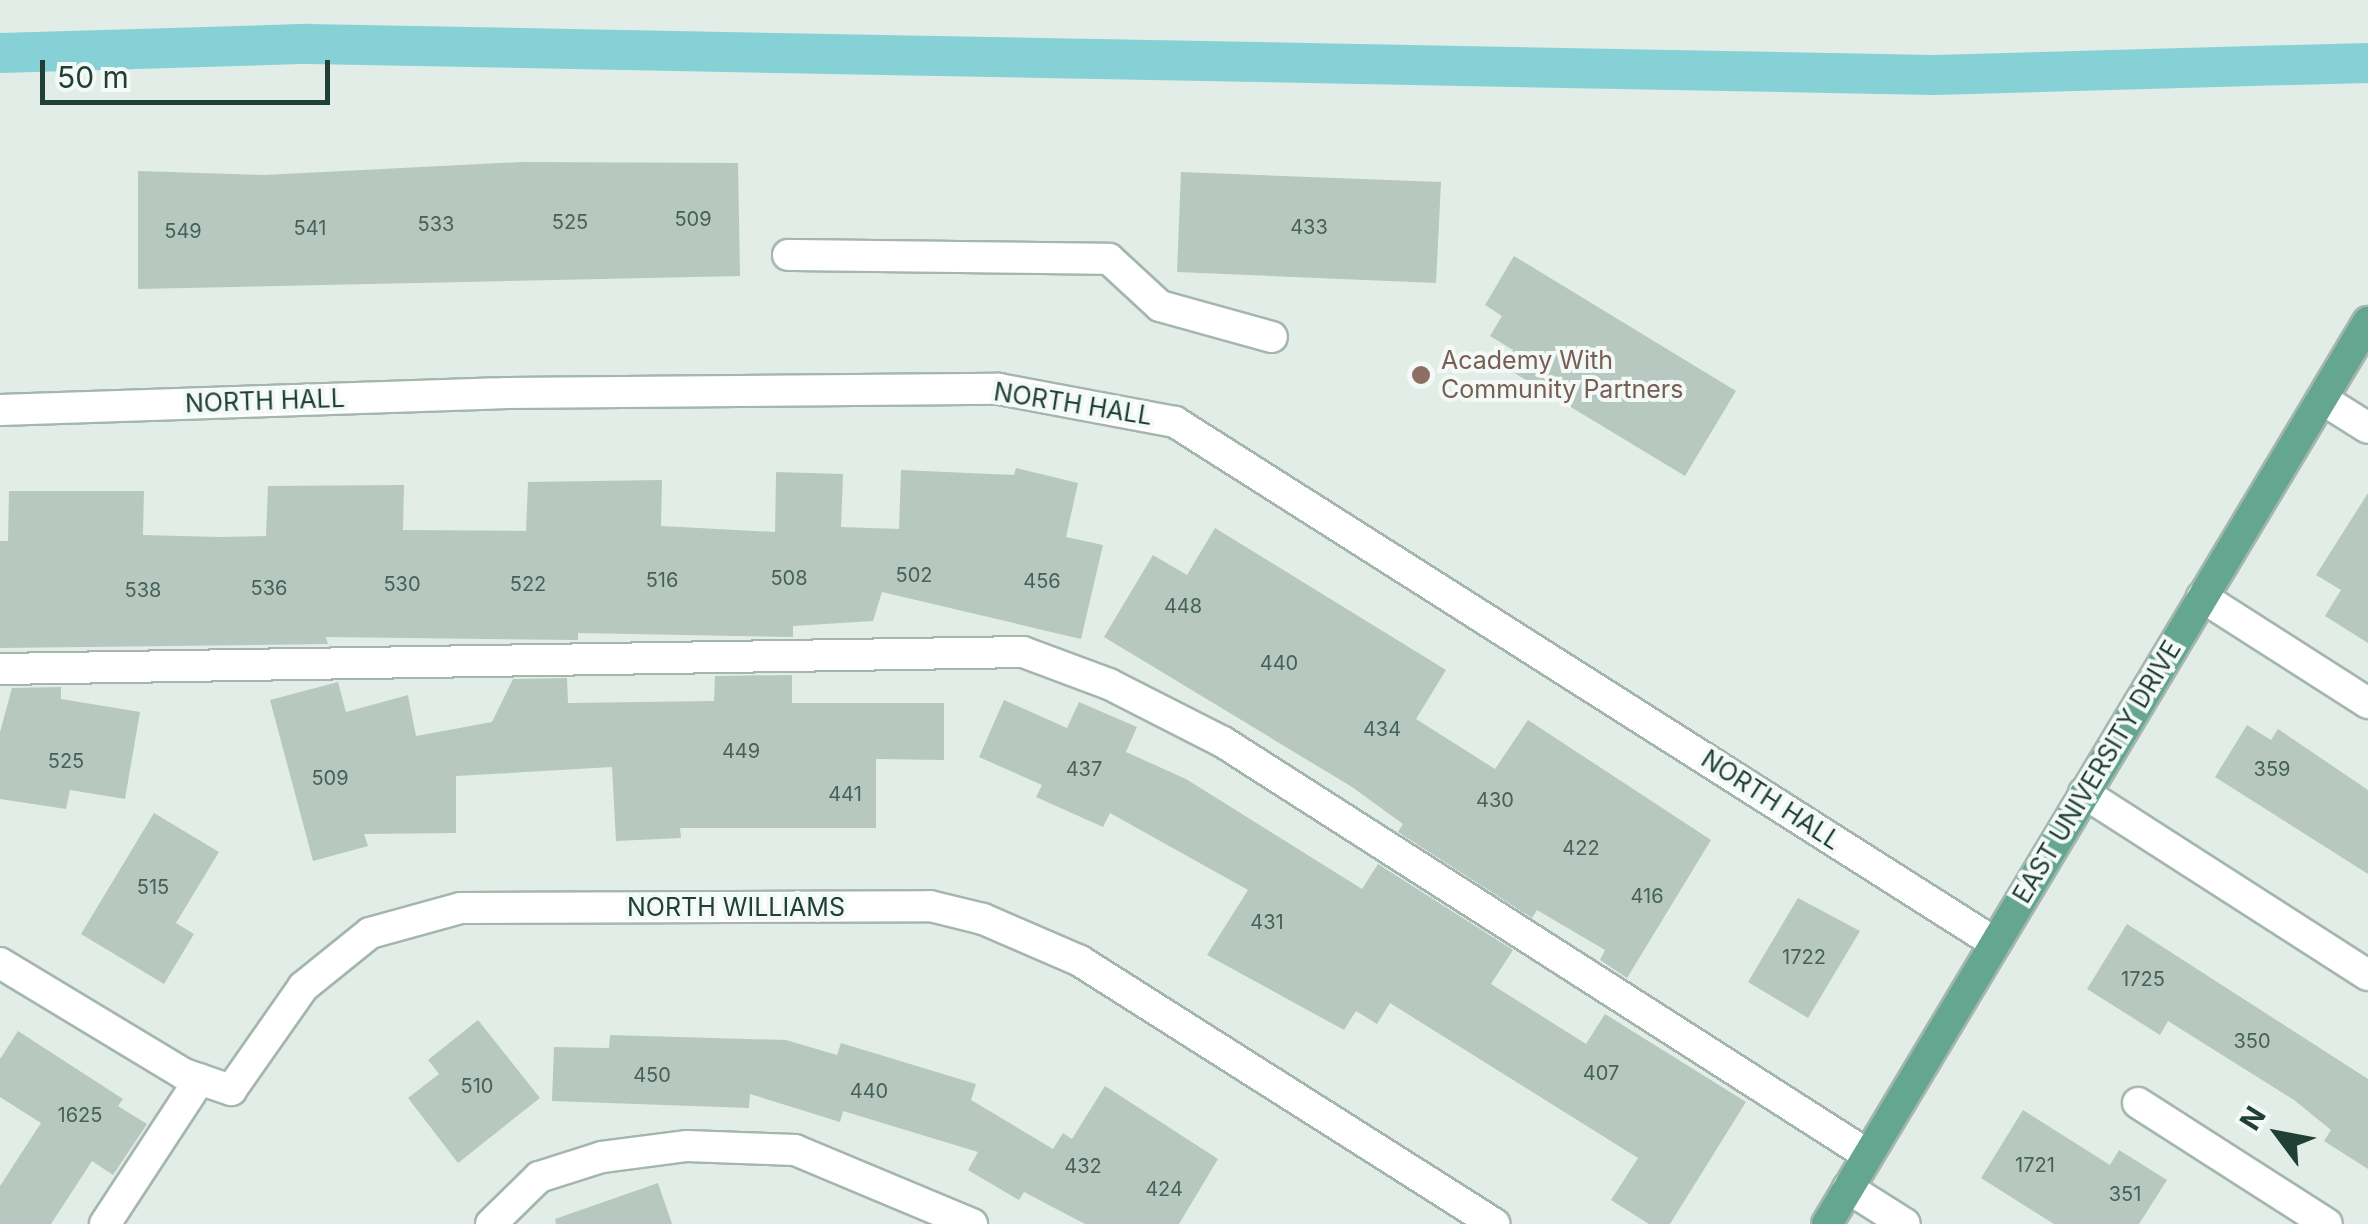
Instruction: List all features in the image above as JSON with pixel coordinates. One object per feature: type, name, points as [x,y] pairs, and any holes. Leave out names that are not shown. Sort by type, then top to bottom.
[{"type":"main road","name":"EAST UNIVERSITY DRIVE","points":[[1826,1224],[2368,322]]},
{"type":"street","points":[[788,255],[1109,259],[1160,306],[1272,337]]},
{"type":"street","name":"NORTH HALL","points":[[0,410],[508,393],[999,389],[1176,422],[1994,943]]},
{"type":"street","points":[[2322,399],[2368,428]]},
{"type":"street","points":[[2202,597],[2368,703]]},
{"type":"street","points":[[0,669],[1023,652],[1110,684],[1223,742],[1868,1155]]},
{"type":"street","points":[[2084,793],[2368,975]]},
{"type":"street","name":"NORTH WILLIAMS","points":[[200,1080],[230,1090],[303,987],[370,932],[461,908],[930,906],[984,918],[1080,960],[1495,1224]]},
{"type":"street","points":[[0,963],[200,1080],[105,1224]]},
{"type":"street","points":[[2138,1103],[2327,1224]]},
{"type":"street","points":[[491,1224],[539,1177],[602,1157],[687,1146],[795,1150],[972,1224]]},
{"type":"street","points":[[1848,1188],[1905,1224]]},
{"type":"building","points":[[522,162],[738,163],[740,276],[138,289],[138,171],[264,175]]},
{"type":"building","points":[[1181,172],[1441,182],[1436,283],[1177,272]]},
{"type":"building","points":[[1514,256],[1736,391],[1685,476],[1503,366],[1513,350],[1490,336],[1502,316],[1485,305]]},
{"type":"building","points":[[1016,468],[1078,483],[1066,537],[1103,545],[1081,639],[882,592],[873,621],[793,626],[793,637],[578,633],[578,640],[326,637],[328,644],[0,648],[0,541],[8,541],[9,491],[144,491],[143,535],[221,537],[266,536],[268,486],[404,485],[403,530],[526,531],[528,482],[662,480],[661,526],[775,532],[776,472],[843,474],[841,527],[899,529],[901,470],[1014,475]]},
{"type":"building","points":[[2368,493],[2368,643],[2325,616],[2341,590],[2316,575]]},
{"type":"building","points":[[1215,528],[1446,670],[1416,719],[1495,769],[1528,720],[1711,840],[1627,978],[1600,960],[1605,950],[1537,910],[1532,918],[1398,832],[1403,824],[1352,787],[1104,637],[1153,555],[1187,575]]},
{"type":"building","points":[[792,675],[792,703],[944,703],[944,760],[876,759],[876,828],[680,828],[681,838],[616,841],[612,767],[456,776],[456,833],[364,834],[368,846],[313,861],[270,700],[338,682],[346,712],[408,695],[416,736],[492,722],[513,679],[567,678],[568,703],[714,701],[715,676]]},
{"type":"building","points":[[61,687],[61,699],[140,712],[125,799],[70,790],[66,809],[0,799],[0,732],[12,688]]},
{"type":"building","points":[[1004,700],[1067,728],[1079,702],[1137,727],[1126,752],[1186,779],[1362,889],[1378,864],[1513,950],[1491,984],[1586,1044],[1605,1014],[1746,1102],[1670,1224],[1649,1224],[1611,1200],[1638,1158],[1390,1003],[1377,1024],[1356,1011],[1344,1030],[1207,955],[1248,890],[1110,813],[1103,827],[1036,797],[1042,785],[979,757]]},
{"type":"building","points":[[2247,725],[2271,740],[2278,729],[2368,790],[2368,874],[2215,777]]},
{"type":"building","points":[[154,813],[219,852],[176,923],[194,934],[164,984],[81,934]]},
{"type":"building","points":[[1798,898],[1860,931],[1808,1018],[1748,982]]},
{"type":"building","points":[[2127,924],[2368,1079],[2368,1169],[2324,1141],[2331,1130],[2294,1100],[2168,1021],[2160,1035],[2087,989]]},
{"type":"building","points":[[478,1020],[540,1098],[458,1163],[408,1098],[439,1074],[428,1060]]},
{"type":"building","points":[[18,1031],[123,1099],[118,1106],[147,1124],[113,1175],[92,1161],[51,1224],[0,1224],[0,1186],[41,1123],[0,1097],[0,1059]]},
{"type":"building","points":[[610,1035],[786,1040],[837,1055],[841,1043],[976,1084],[971,1100],[1053,1149],[1063,1133],[1072,1139],[1105,1086],[1218,1159],[1179,1224],[1085,1224],[1024,1192],[1019,1200],[968,1170],[978,1152],[843,1111],[840,1122],[750,1094],[749,1108],[552,1101],[554,1047],[609,1048]]},
{"type":"building","points":[[2023,1110],[2110,1165],[2119,1150],[2167,1180],[2139,1224],[2054,1224],[1981,1178]]},
{"type":"building","points":[[658,1183],[672,1224],[556,1224],[555,1219]]},
{"type":"waterway","points":[[0,53],[308,44],[1934,75],[2368,63]]},
{"type":"place","name":"Academy With Community Partners","points":[[1421,375]]}]
